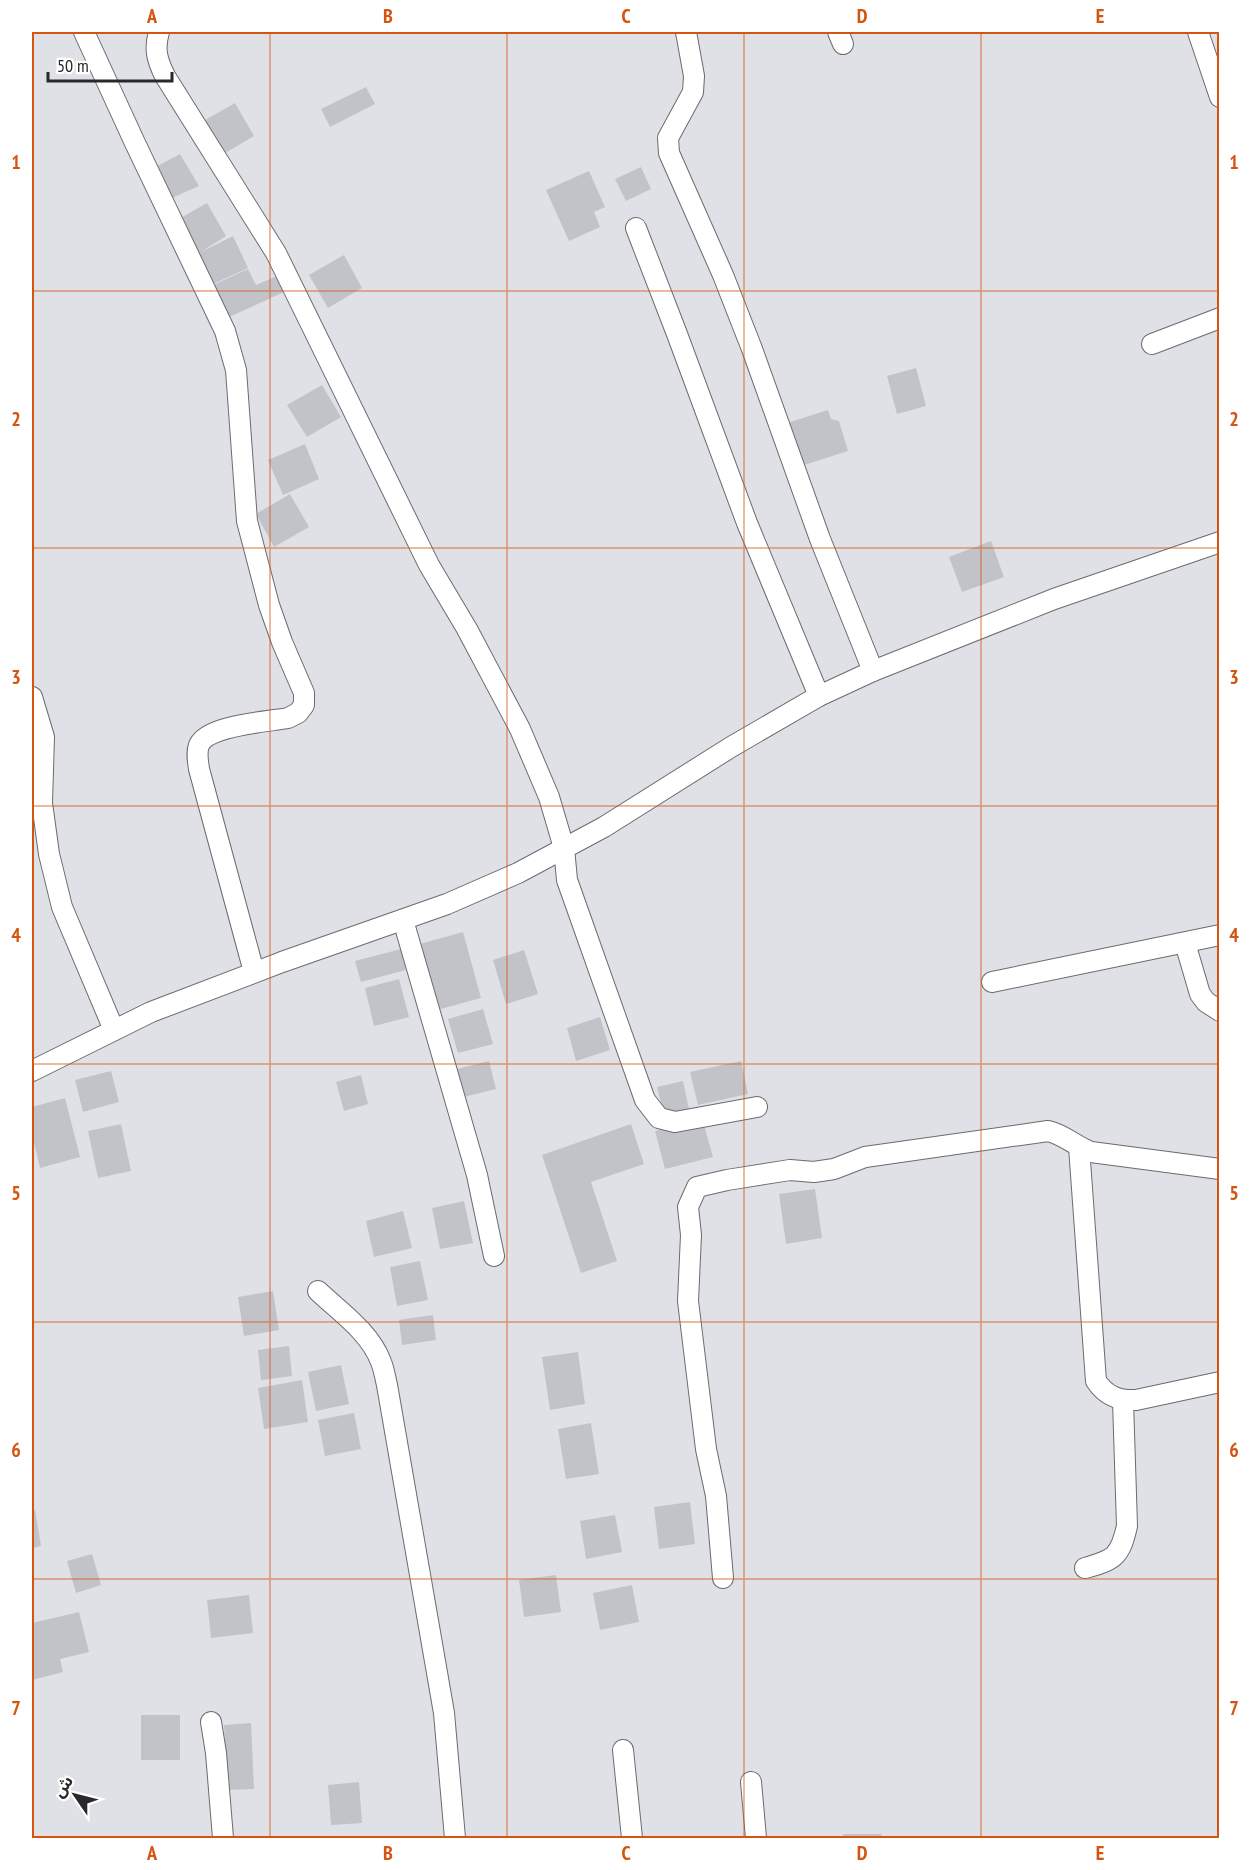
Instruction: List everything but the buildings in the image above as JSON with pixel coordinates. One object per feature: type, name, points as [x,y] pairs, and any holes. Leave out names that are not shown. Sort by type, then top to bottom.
[{"type":"street","points":[[84,32],[225,330],[236,370],[247,521],[269,605],[304,693],[304,705],[298,713],[288,718],[215,732],[200,744],[197,755],[254,972]]},
{"type":"street","points":[[159,32],[155,44],[157,61],[276,253],[420,547],[520,729],[549,797],[564,848],[567,880],[645,1100],[659,1118],[675,1122],[757,1107]]},
{"type":"street","points":[[686,32],[694,76],[693,92],[668,138],[669,153],[723,275],[820,538],[873,671]]},
{"type":"street","points":[[1198,32],[1220,97]]},
{"type":"street","points":[[636,228],[747,523],[819,696]]},
{"type":"street","points":[[1152,344],[1220,318]]},
{"type":"street","points":[[32,1071],[151,1012],[254,972],[403,920],[518,873],[604,827],[731,747],[819,696],[873,671],[1054,599],[1220,542]]},
{"type":"street","points":[[32,697],[44,737],[42,803],[49,854],[62,907],[114,1030]]},
{"type":"street","points":[[403,920],[477,1174],[494,1256]]},
{"type":"street","points":[[992,982],[1220,935]]},
{"type":"street","points":[[1185,943],[1200,994],[1206,1002],[1220,1011]]},
{"type":"street","points":[[723,1578],[716,1496],[706,1449],[688,1301],[691,1235],[688,1207],[697,1187],[790,1170],[814,1172],[834,1169],[865,1157],[1048,1131],[1091,1152],[1220,1169]]},
{"type":"street","points":[[1079,1148],[1096,1381],[1101,1389],[1123,1401],[1220,1382]]},
{"type":"street","points":[[318,1291],[371,1343],[381,1361],[387,1385],[444,1713],[455,1839]]},
{"type":"street","points":[[1085,1568],[1108,1562],[1118,1554],[1123,1544],[1127,1526],[1123,1401]]},
{"type":"street","points":[[211,1722],[216,1753],[223,1839]]},
{"type":"street","points":[[624,1749],[632,1839]]},
{"type":"street","points":[[751,1782],[756,1839]]}]
